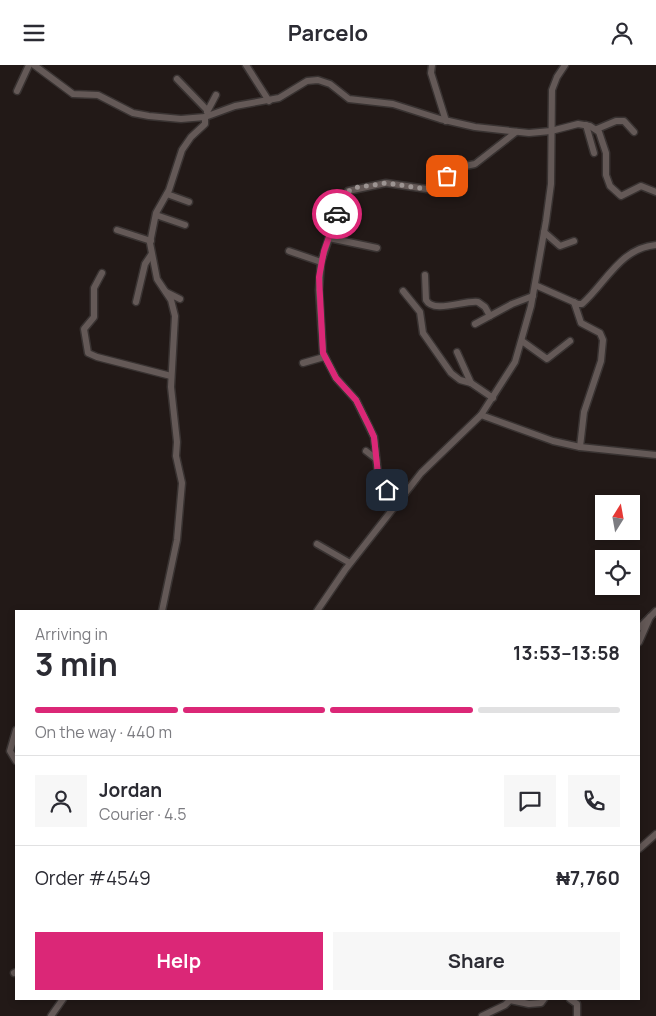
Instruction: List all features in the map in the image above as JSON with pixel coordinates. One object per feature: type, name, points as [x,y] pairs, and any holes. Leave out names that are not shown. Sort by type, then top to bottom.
[{"type":"street","points":[[17,91],[29,65]]},
{"type":"street","points":[[34,65],[73,94],[98,95],[133,113],[166,118],[206,114],[235,106],[270,101],[279,98],[307,81],[318,80],[330,84],[349,99],[393,104],[446,121],[475,127],[516,132],[551,131],[572,125],[586,125],[597,129],[616,121],[624,121],[634,132]]},
{"type":"street","points":[[246,65],[270,101]]},
{"type":"street","points":[[432,65],[431,73],[446,121]]},
{"type":"street","points":[[318,610],[350,563],[421,473],[481,415],[515,362],[535,285],[551,184],[552,90],[557,77],[565,65]]},
{"type":"street","points":[[178,79],[206,114]]},
{"type":"street","points":[[162,610],[177,540],[182,494],[176,456],[177,442],[171,376],[176,316],[171,300],[157,279],[151,255],[151,241],[156,215],[182,150],[191,137],[205,124],[206,114],[216,95]]},
{"type":"street","points":[[586,125],[594,153]]},
{"type":"street","points":[[597,129],[606,153],[608,181],[614,192],[621,195],[641,187],[656,192]]},
{"type":"street","points":[[400,499],[387,490],[378,474],[374,437],[356,400],[336,378],[324,357],[319,290],[321,262],[340,205],[348,191],[386,183],[427,189],[442,185],[451,169],[475,164],[516,132]]},
{"type":"street","points":[[166,194],[189,202]]},
{"type":"street","points":[[156,215],[185,225]]},
{"type":"street","points":[[117,230],[151,241]]},
{"type":"street","points":[[544,232],[560,246],[574,241]]},
{"type":"street","points":[[329,238],[377,248]]},
{"type":"street","points":[[535,285],[574,302],[582,303],[611,270],[629,254],[640,248],[656,245]]},
{"type":"street","points":[[289,251],[321,262]]},
{"type":"street","points":[[136,302],[145,264],[151,255]]},
{"type":"street","points":[[102,273],[94,287],[94,317],[84,329],[88,353],[171,376]]},
{"type":"street","points":[[425,275],[428,304],[435,307],[478,302],[485,307],[490,316]]},
{"type":"street","points":[[164,291],[180,299]]},
{"type":"street","points":[[404,291],[420,312],[424,333],[446,367],[456,377],[471,383],[493,398]]},
{"type":"street","points":[[475,325],[532,296]]},
{"type":"street","points":[[574,302],[581,323],[600,333],[603,340],[601,361],[584,412],[580,447]]},
{"type":"street","points":[[522,341],[547,359],[570,341]]},
{"type":"street","points":[[457,352],[471,383]]},
{"type":"street","points":[[303,363],[324,357]]},
{"type":"street","points":[[481,415],[545,439],[580,447],[656,455]]},
{"type":"street","points":[[366,451],[375,458]]},
{"type":"street","points":[[317,544],[350,563]]},
{"type":"street","points":[[640,627],[656,611]]},
{"type":"street","points":[[640,640],[650,617]]},
{"type":"street","points":[[15,734],[10,751],[15,759]]},
{"type":"street","points":[[640,848],[656,834]]},
{"type":"street","points":[[52,1016],[62,1000]]},
{"type":"street","points":[[482,1016],[499,1009],[509,1000]]},
{"type":"street","points":[[514,1000],[529,1004],[541,1003],[543,1000]]},
{"type":"street","points":[[571,1000],[577,1004],[577,1016]]},
{"type":"way so far","points":[[337,214],[345,194],[353,188],[397,183],[427,189],[442,185],[446,181],[447,176]]},
{"type":"route","points":[[337,214],[324,251],[319,277],[323,353],[336,378],[356,400],[369,426],[374,437],[378,474],[387,490]]}]
